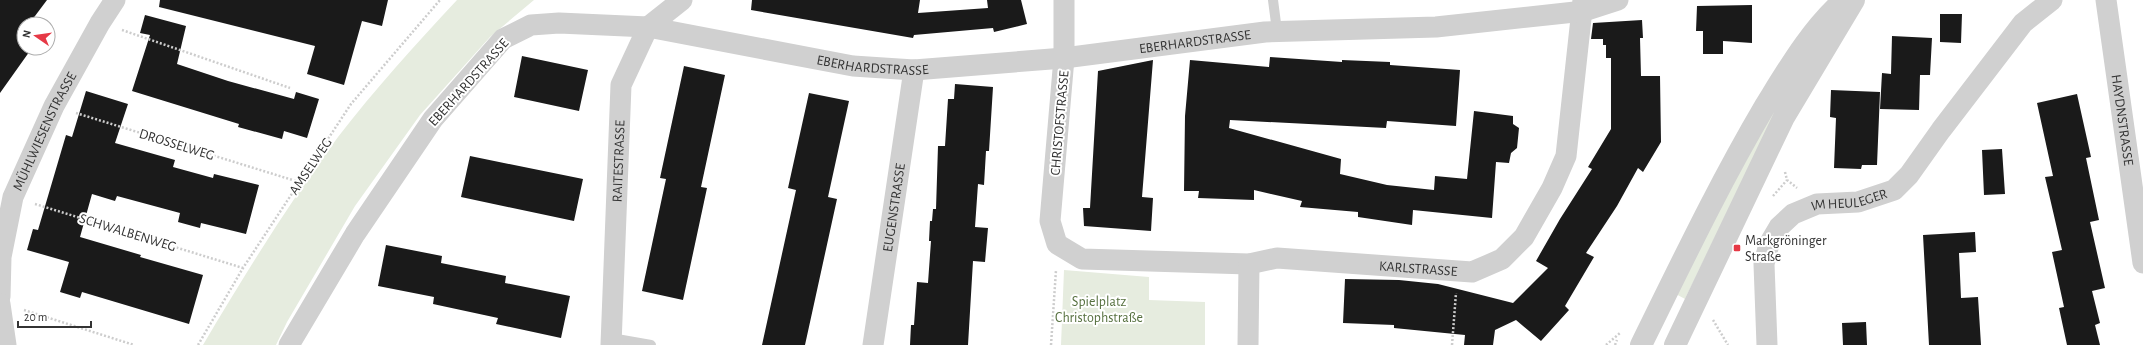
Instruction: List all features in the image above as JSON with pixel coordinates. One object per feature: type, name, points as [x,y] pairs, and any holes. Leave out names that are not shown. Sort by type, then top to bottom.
[{"type":"street","name":"MÜHLWIESENSTRASSE","points":[[0,297],[0,257],[13,197],[54,106],[100,23],[115,0]]},
{"type":"street","name":"RAITESTRASSE","points":[[611,341],[621,85],[648,27],[682,0]]},
{"type":"street","name":"CHRISTOFSTRASSE","points":[[1057,244],[1050,221],[1064,58],[1064,0]]},
{"type":"street","name":"EBERHARDSTRASSE","points":[[289,345],[355,234],[433,119],[503,39],[531,25],[559,23],[648,27],[853,66],[914,70],[1064,58],[1277,31],[1436,27],[1618,0]]},
{"type":"street","points":[[1641,345],[1732,162],[1788,68],[1828,14],[1844,0]]},
{"type":"street","points":[[1675,345],[1784,117],[1854,0]]},
{"type":"street","name":"IM HEULEGER","points":[[1766,345],[1764,264],[1769,244],[1779,227],[1793,214],[1817,204],[1858,202],[1894,190],[1909,175],[1941,130],[2024,23],[2052,0]]},
{"type":"street","name":"HAYDNSTRASSE","points":[[2106,0],[2143,263]]},
{"type":"street","name":"KARLSTRASSE","points":[[1057,244],[1082,259],[1249,264],[1277,258],[1472,272],[1502,259],[1524,237],[1552,188],[1566,156],[1584,5]]},
{"type":"street","name":"EUGENSTRASSE","points":[[873,345],[914,70]]},
{"type":"street","points":[[1248,345],[1249,264]]},
{"type":"street","points":[[0,304],[6,345]]},
{"type":"lane","points":[[1273,0],[1277,31]]},
{"type":"lane","points":[[611,341],[651,345]]},
{"type":"path","name":"AMSELWEG","points":[[198,345],[243,268],[351,104],[440,0]]},
{"type":"path","points":[[128,32],[290,88]]},
{"type":"path","name":"DROSSELWEG","points":[[54,106],[299,182]]},
{"type":"path","points":[[1783,168],[1787,180],[1817,204]]},
{"type":"path","name":"SCHWALBENWEG","points":[[13,197],[243,268]]},
{"type":"path","points":[[1051,345],[1057,244]]},
{"type":"path","points":[[1452,345],[1457,271]]},
{"type":"path","points":[[37,314],[134,345]]},
{"type":"path","points":[[1606,345],[1621,333]]},
{"type":"green space","points":[[457,0],[534,0],[490,37],[420,115],[355,206],[287,322],[276,345],[203,345],[268,239],[302,187],[338,137],[396,67]]},
{"type":"green space","points":[[1783,97],[1685,299],[1674,293],[1763,125]]},
{"type":"green space","name":"Spielplatz Christophstraße","points":[[1064,270],[1149,277],[1149,300],[1205,302],[1205,345],[1061,345]]},
{"type":"building","points":[[0,0],[47,0],[35,16],[16,16],[16,56],[26,56],[0,93]]},
{"type":"building","points":[[160,0],[388,0],[382,26],[362,21],[344,85],[307,74],[315,46],[159,7]]},
{"type":"building","points":[[752,0],[920,0],[918,13],[988,8],[987,0],[1021,0],[1027,24],[994,32],[993,28],[914,35],[913,38],[751,10]]},
{"type":"building","points":[[1752,5],[1752,43],[1723,41],[1723,54],[1703,54],[1703,31],[1696,31],[1697,6]]},
{"type":"building","points":[[1940,14],[1962,14],[1961,43],[1940,42]]},
{"type":"building","points":[[145,15],[186,26],[177,64],[228,81],[294,99],[296,92],[319,99],[307,138],[284,131],[282,139],[238,127],[239,124],[132,91],[150,35],[140,33]]},
{"type":"building","points":[[1642,20],[1643,38],[1640,38],[1641,76],[1660,76],[1661,142],[1643,172],[1638,168],[1617,206],[1586,253],[1594,257],[1565,306],[1569,310],[1541,341],[1516,320],[1495,330],[1493,345],[1464,345],[1465,335],[1394,328],[1394,325],[1343,323],[1345,279],[1399,280],[1438,284],[1513,303],[1548,268],[1536,261],[1560,219],[1592,169],[1588,167],[1611,129],[1611,58],[1606,58],[1606,45],[1603,45],[1603,39],[1591,39],[1593,23]]},
{"type":"building","points":[[1892,36],[1932,38],[1930,75],[1920,75],[1919,110],[1880,109],[1882,73],[1891,74]]},
{"type":"building","points":[[522,56],[588,70],[579,111],[514,97]]},
{"type":"building","points":[[1270,57],[1342,62],[1342,60],[1390,62],[1390,65],[1460,70],[1456,126],[1387,121],[1386,128],[1230,120],[1229,128],[1341,159],[1340,174],[1387,185],[1434,190],[1435,176],[1467,179],[1474,111],[1513,116],[1513,124],[1519,128],[1517,148],[1511,153],[1509,163],[1496,162],[1492,218],[1413,210],[1412,225],[1358,217],[1358,212],[1300,207],[1302,201],[1254,190],[1254,200],[1198,198],[1199,191],[1184,191],[1185,116],[1190,60],[1269,67]]},
{"type":"building","points":[[1153,60],[1142,197],[1153,198],[1151,231],[1084,226],[1083,208],[1090,208],[1098,71]]},
{"type":"building","points":[[684,66],[725,75],[701,187],[707,188],[683,300],[642,291],[666,179],[660,178]]},
{"type":"building","points":[[955,84],[993,87],[989,151],[986,151],[984,185],[978,184],[975,227],[988,228],[985,262],[973,261],[968,345],[910,345],[911,325],[914,325],[917,282],[928,283],[931,241],[929,241],[930,221],[932,221],[933,209],[936,209],[938,146],[945,146],[948,99],[954,99]]},
{"type":"building","points":[[1831,90],[1880,92],[1877,165],[1862,165],[1861,169],[1834,168],[1836,118],[1830,117]]},
{"type":"building","points":[[86,91],[128,104],[115,143],[175,160],[173,167],[213,178],[214,174],[259,185],[246,234],[201,223],[200,228],[178,222],[180,213],[117,196],[115,201],[92,194],[80,237],[141,255],[140,257],[203,275],[189,324],[82,292],[80,298],[60,292],[69,262],[27,250],[33,229],[38,230],[66,135],[72,137]]},
{"type":"building","points":[[809,93],[849,101],[828,197],[837,199],[805,345],[762,345],[796,190],[788,188]]},
{"type":"building","points":[[2077,94],[2091,157],[2086,158],[2099,220],[2090,222],[2105,288],[2092,291],[2100,323],[2095,325],[2100,345],[2067,345],[2059,308],[2064,307],[2052,252],[2062,250],[2045,177],[2053,176],[2037,103]]},
{"type":"building","points":[[2002,149],[2005,194],[1984,195],[1982,150]]},
{"type":"building","points":[[470,156],[583,179],[574,221],[461,197]]},
{"type":"building","points":[[1975,232],[1976,252],[1959,253],[1961,298],[1978,297],[1981,345],[1929,345],[1923,235]]},
{"type":"building","points":[[386,245],[442,256],[441,263],[506,276],[505,283],[570,296],[561,338],[496,324],[498,318],[433,304],[434,297],[378,286]]},
{"type":"building","points":[[1866,322],[1867,345],[1843,345],[1842,323]]},
{"type":"place","name":"Markgröninger Straße","points":[[1737,248]]}]
